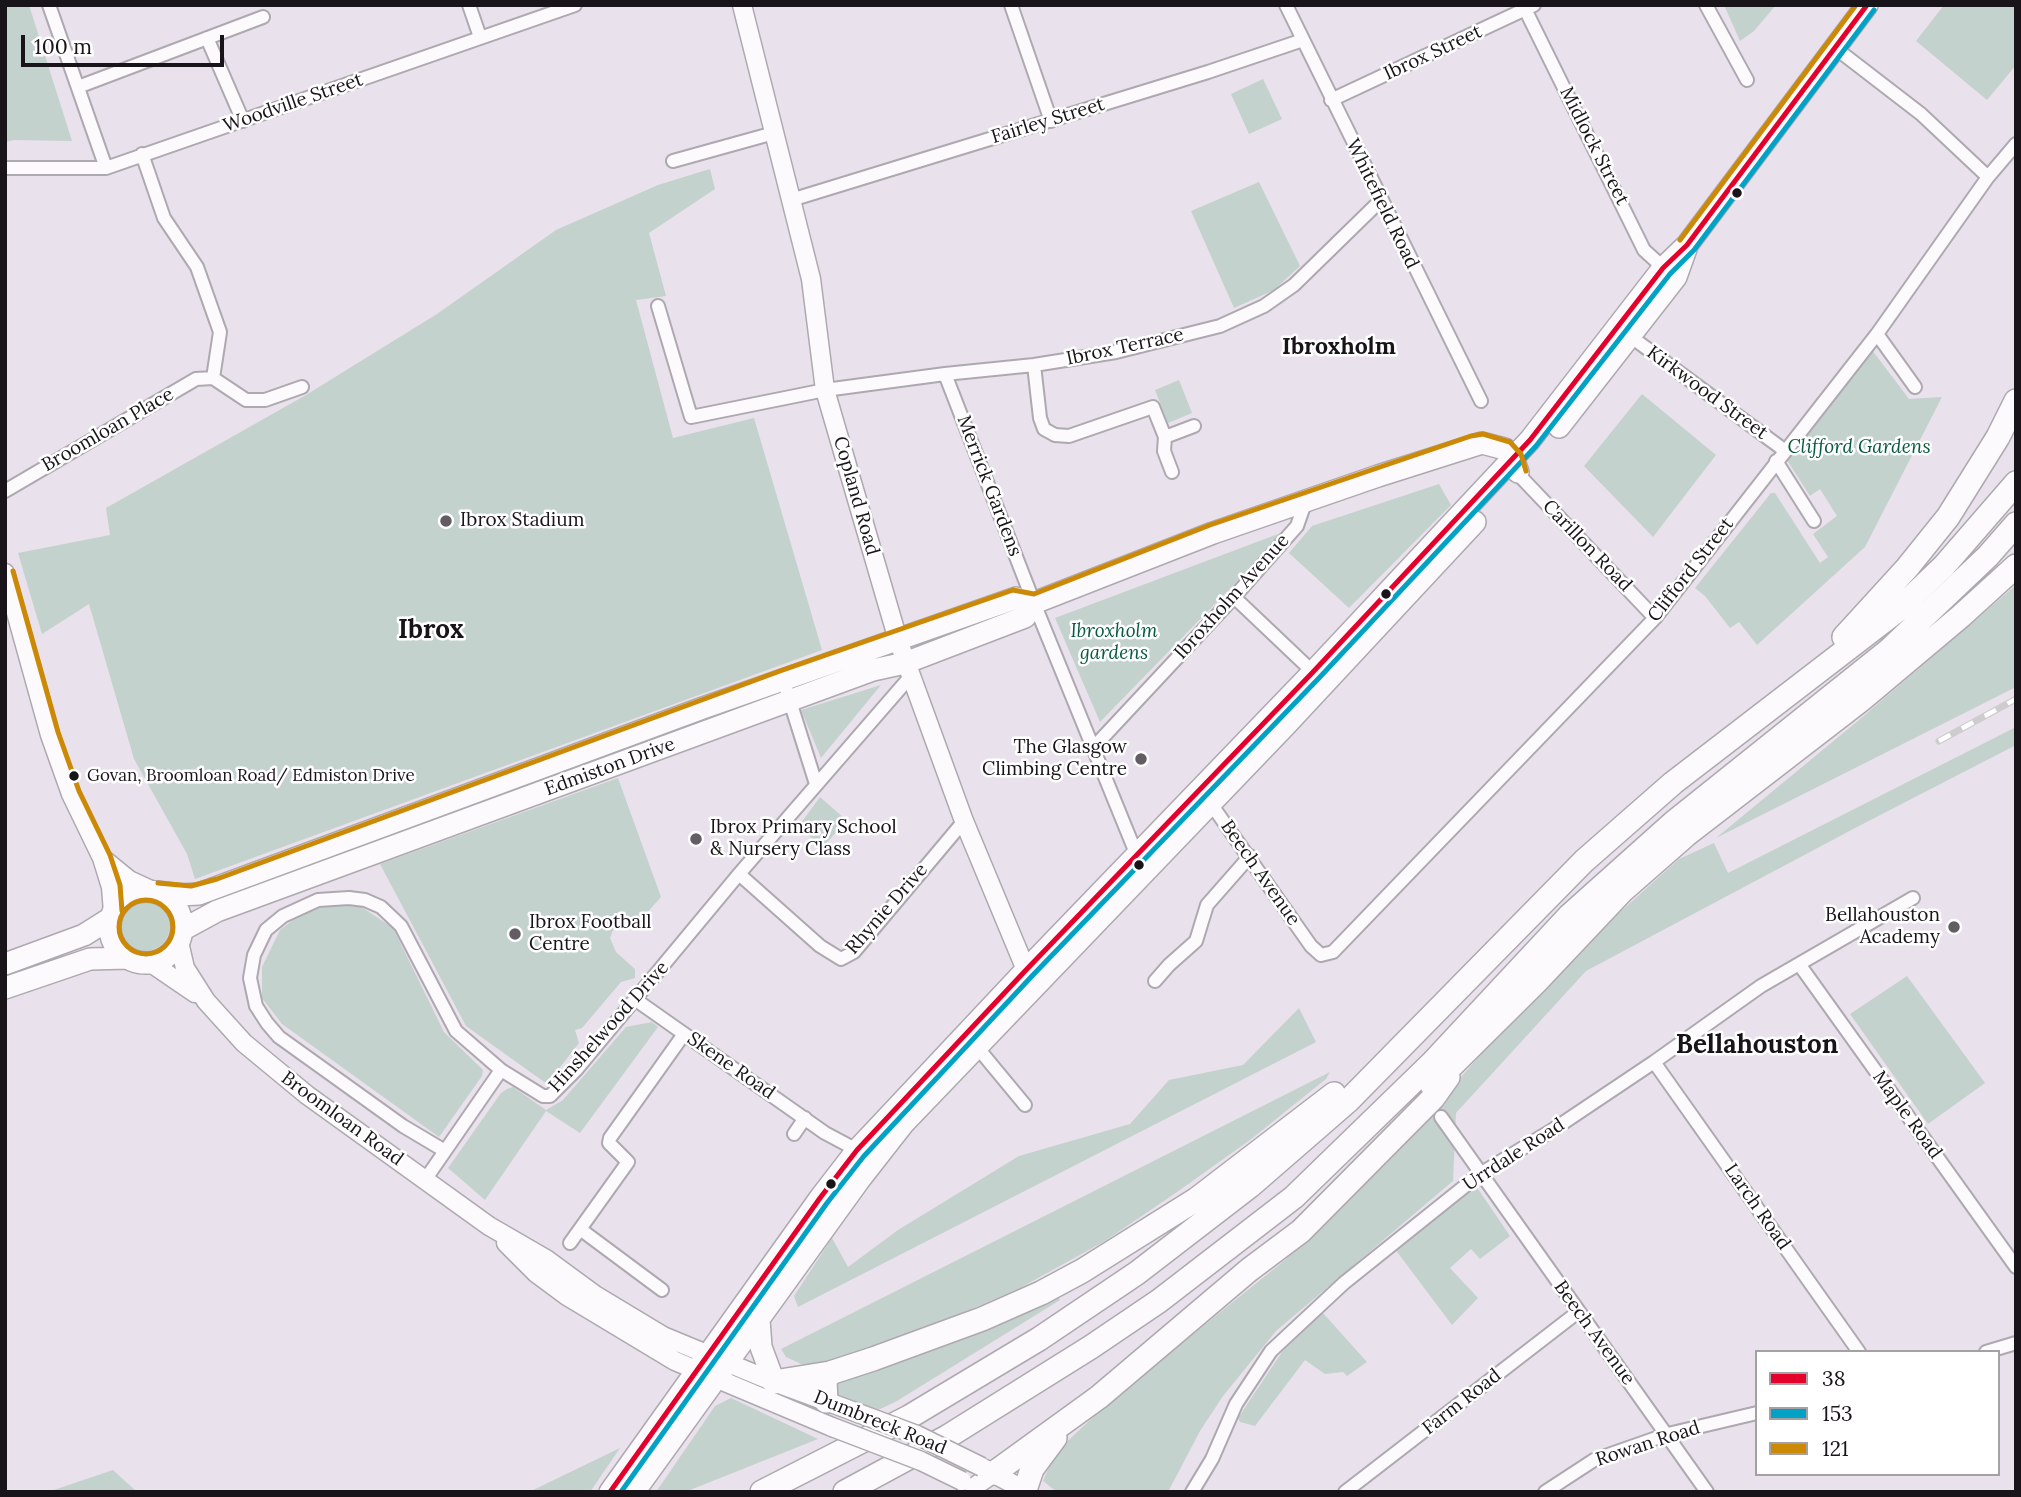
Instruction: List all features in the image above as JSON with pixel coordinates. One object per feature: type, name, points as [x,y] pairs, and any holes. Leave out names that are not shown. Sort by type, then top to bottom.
[{"type":"highway","points":[[1807,678],[1907,568],[1948,517],[1998,437],[2016,401]]},
{"type":"highway","points":[[762,1492],[898,1423],[1061,1325],[1137,1273],[1250,1186],[1349,1100],[1575,869],[1673,783],[1898,610],[1944,566],[2016,483]]},
{"type":"highway","points":[[845,1492],[947,1437],[1091,1347],[1159,1301],[1294,1197],[1432,1063],[1569,916],[1673,823],[1888,651],[1979,564],[2016,524]]},
{"type":"highway","points":[[1294,1197],[1335,1175],[1377,1139],[1536,982],[1622,891],[1686,835],[1861,700],[2016,566]]},
{"type":"highway","points":[[774,1382],[830,1373],[982,1319],[1041,1293],[1102,1259],[1197,1199],[1293,1126],[1462,984]]},
{"type":"highway","points":[[979,1480],[1075,1415],[1249,1270],[1301,1231],[1433,1098],[1466,1051]]},
{"type":"highway","points":[[826,1401],[825,1381],[830,1373]]},
{"type":"highway","points":[[1026,1491],[1032,1469],[1075,1415]]},
{"type":"main road","points":[[1205,797],[1313,672],[1516,466],[1541,449],[1630,336],[1687,245],[1867,5]]},
{"type":"main road","points":[[610,1492],[646,1458],[722,1371],[903,1124],[977,1047],[1142,862],[1353,654],[1516,466],[1530,440],[1669,273]]},
{"type":"main road","name":"Edmiston Drive","points":[[180,936],[217,911],[873,670],[908,670],[1024,617],[1034,603],[1213,533],[1474,444],[1500,446],[1516,466]]},
{"type":"main road","name":"Edmiston Drive","points":[[156,892],[192,895],[220,887],[783,679],[1016,598],[1034,603]]},
{"type":"main road","points":[[634,1492],[646,1458],[702,1362],[857,1150],[1026,970],[1142,862]]},
{"type":"main road","points":[[5,964],[84,935],[112,915],[123,898],[145,891],[156,892],[176,906],[181,918],[180,936],[172,952],[162,959],[150,963],[138,962],[118,951],[112,941],[112,915]]},
{"type":"main road","points":[[5,988],[90,959],[127,958]]},
{"type":"main road","points":[[759,1320],[761,1347],[774,1382]]},
{"type":"street","points":[[49,5],[106,168]]},
{"type":"street","points":[[469,5],[480,37]]},
{"type":"street","name":"Woodville Street","points":[[5,167],[106,168],[575,5]]},
{"type":"street","name":"Copland Road","points":[[742,5],[811,279],[825,390],[898,640],[964,821],[1026,970]]},
{"type":"street","points":[[1011,5],[1051,121]]},
{"type":"street","name":"Whitefield Road","points":[[1286,5],[1481,401]]},
{"type":"street","points":[[1706,5],[1747,80]]},
{"type":"street","name":"Ibrox Street","points":[[1331,100],[1527,7]]},
{"type":"street","name":"Midlock Street","points":[[1527,7],[1644,250],[1669,273]]},
{"type":"street","points":[[78,87],[263,17]]},
{"type":"street","points":[[207,38],[243,121]]},
{"type":"street","name":"Fairley Street","points":[[791,200],[1051,121],[1303,40]]},
{"type":"street","points":[[1834,47],[1921,114],[1988,177]]},
{"type":"street","points":[[673,161],[774,133]]},
{"type":"street","name":"Clifford Street","points":[[1321,955],[1333,952],[1655,618],[1877,334],[1988,177],[2016,144]]},
{"type":"street","points":[[142,154],[164,218],[197,267],[220,332],[213,378],[246,400],[265,400],[302,387]]},
{"type":"street","name":"Ibrox Terrace","points":[[658,306],[691,417],[825,390],[1034,365],[1130,349],[1220,326],[1251,313],[1294,285],[1381,200]]},
{"type":"street","points":[[1877,334],[1914,387]]},
{"type":"street","name":"Kirkwood Street","points":[[1630,336],[1784,450]]},
{"type":"street","points":[[1034,365],[1040,418],[1044,429],[1055,436],[1069,436],[1153,407],[1166,437],[1164,451],[1172,472]]},
{"type":"street","name":"Merrick Gardens","points":[[945,374],[1034,603],[1142,862]]},
{"type":"street","name":"Broomloan Place","points":[[5,491],[196,379],[213,378]]},
{"type":"street","points":[[1166,437],[1194,426]]},
{"type":"street","name":"Kirkwood Street","points":[[1776,461],[1814,521]]},
{"type":"street","name":"Carillon Road","points":[[1516,466],[1655,618]]},
{"type":"street","name":"Ibroxholm Avenue","points":[[1093,748],[1297,526],[1306,503]]},
{"type":"street","points":[[5,573],[57,756],[71,794],[102,858],[111,887],[112,915]]},
{"type":"street","points":[[1234,597],[1313,672]]},
{"type":"street","name":"Hinshelwood Drive","points":[[445,1151],[404,1126],[279,1037],[267,1023],[256,1006],[250,978],[254,955],[266,930],[282,916],[318,900],[365,900],[381,908],[401,926],[456,1031],[500,1070],[543,1096],[550,1096],[636,1000],[908,670]]},
{"type":"street","points":[[783,679],[816,784]]},
{"type":"street","name":"Beech Avenue","points":[[1205,797],[1250,856],[1295,925],[1321,955]]},
{"type":"street","name":"Rhynie Drive","points":[[739,874],[820,946],[838,958],[847,958],[964,821]]},
{"type":"street","points":[[1155,981],[1168,965],[1196,941],[1207,905],[1250,856]]},
{"type":"street","points":[[102,858],[130,880],[156,892]]},
{"type":"street","name":"Urrdale Road","points":[[1192,1492],[1212,1459],[1236,1404],[1271,1351],[1344,1283],[1480,1174],[1554,1129],[1654,1062],[1729,1007],[1913,898]]},
{"type":"street","name":"Broomloan Road","points":[[180,936],[184,968],[206,1002],[243,1043],[275,1069],[489,1226],[536,1273],[567,1296],[675,1361],[702,1362],[722,1371]]},
{"type":"street","name":"Broomloan Road","points":[[150,963],[173,976],[206,1002]]},
{"type":"street","name":"Maple Road","points":[[1799,964],[2016,1266]]},
{"type":"street","name":"Skene Road","points":[[636,1000],[825,1132],[857,1150]]},
{"type":"street","points":[[570,1243],[628,1162],[609,1143],[610,1138],[684,1034]]},
{"type":"street","points":[[977,1047],[1025,1105]]},
{"type":"street","name":"Larch Road","points":[[1654,1062],[1858,1350]]},
{"type":"street","points":[[425,1180],[500,1070]]},
{"type":"street","points":[[794,1134],[805,1118]]},
{"type":"street","name":"Beech Avenue","points":[[1441,1118],[1707,1492]]},
{"type":"street","points":[[580,1229],[662,1290]]},
{"type":"street","name":"Farm Road","points":[[1345,1492],[1578,1312]]},
{"type":"street","points":[[1993,1350],[2016,1343]]},
{"type":"street","name":"Dumbreck Road","points":[[722,1371],[774,1382],[917,1435],[979,1480]]},
{"type":"street","name":"Dumbreck Road","points":[[722,1371],[832,1427],[921,1461],[979,1480],[1026,1491]]},
{"type":"street","points":[[826,1401],[832,1427]]},
{"type":"street","name":"Rowan Road","points":[[1545,1492],[1594,1460],[1668,1434],[1755,1413]]},
{"type":"green space","points":[[5,5],[29,5],[72,141],[5,142]]},
{"type":"green space","points":[[1724,5],[1776,5],[1754,31],[1740,41]]},
{"type":"green space","points":[[1944,5],[2016,5],[2016,65],[1987,100],[1916,41]]},
{"type":"green space","points":[[1263,79],[1282,119],[1249,134],[1231,94]]},
{"type":"green space","name":"Ibrox Stadium","points":[[710,169],[715,189],[649,233],[666,296],[636,300],[673,438],[754,418],[822,650],[195,879],[187,854],[134,759],[89,604],[42,634],[18,553],[110,535],[106,508],[306,395],[437,314],[556,230],[658,185]]},
{"type":"green space","points":[[1259,182],[1300,266],[1274,290],[1234,308],[1191,211]]},
{"type":"green space","name":"Clifford Gardens","points":[[1872,350],[1909,399],[1942,397],[1865,547],[1757,645],[1739,622],[1730,628],[1705,596],[1695,588],[1771,493],[1775,493],[1820,563],[1828,557],[1813,534],[1837,516],[1820,489],[1810,496],[1785,457]]},
{"type":"green space","points":[[1179,380],[1192,413],[1168,423],[1155,390]]},
{"type":"green space","points":[[1642,394],[1716,455],[1653,537],[1584,466]]},
{"type":"green space","points":[[1439,484],[1451,505],[1349,608],[1289,553],[1312,526]]},
{"type":"green space","name":"Ibroxholm gardens","points":[[1286,531],[1100,722],[1055,618]]},
{"type":"green space","points":[[2016,585],[2016,687],[1716,838],[1859,720]]},
{"type":"green space","points":[[881,685],[821,758],[801,710]]},
{"type":"green space","points":[[2016,727],[2016,745],[1586,971],[1456,1113],[1453,1181],[1276,1331],[1223,1396],[1200,1431],[1168,1492],[1057,1492],[1043,1481],[1055,1453],[1110,1401],[1285,1260],[1396,1153],[1492,1041],[1590,939],[1679,859],[1714,843],[1728,873]]},
{"type":"green space","name":"Ibrox Football Centre","points":[[618,778],[661,897],[644,916],[613,930],[610,938],[616,952],[635,969],[635,978],[621,982],[582,1028],[575,1030],[579,1043],[547,1084],[466,1026],[380,864]]},
{"type":"green space","points":[[820,797],[844,818],[844,823],[823,847],[798,827]]},
{"type":"green space","points":[[145,901],[162,909],[170,926],[162,943],[145,951],[128,943],[120,926],[128,909]]},
{"type":"green space","points":[[327,904],[360,906],[393,928],[444,1032],[483,1070],[482,1076],[439,1137],[282,1024],[262,998],[262,967],[280,930],[302,913]]},
{"type":"green space","points":[[1907,976],[1985,1083],[1928,1124],[1850,1014]]},
{"type":"green space","points":[[1299,1008],[1316,1042],[798,1307],[794,1296],[832,1238],[848,1267],[898,1230],[1019,1156],[1130,1124],[1169,1080],[1243,1065]]},
{"type":"green space","points":[[652,1022],[658,1027],[580,1133],[546,1111],[485,1200],[448,1168],[501,1093],[513,1087],[546,1110],[563,1100],[626,1027]]},
{"type":"green space","points":[[1330,1072],[1326,1079],[1250,1140],[1177,1192],[1105,1241],[1020,1288],[920,1331],[810,1368],[786,1357],[781,1349]]},
{"type":"green space","points":[[1476,1186],[1510,1236],[1480,1259],[1471,1249],[1450,1268],[1478,1298],[1452,1325],[1395,1249]]},
{"type":"green space","points":[[1055,1291],[1060,1300],[897,1401],[878,1410],[836,1394],[834,1386],[848,1377]]},
{"type":"green space","points":[[1322,1312],[1367,1362],[1347,1376],[1343,1372],[1325,1374],[1305,1360],[1255,1426],[1240,1422],[1238,1418],[1282,1352]]},
{"type":"green space","points":[[731,1398],[818,1439],[685,1492],[656,1492],[715,1406]]},
{"type":"green space","points":[[620,1448],[590,1492],[529,1492]]},
{"type":"green space","points":[[113,1470],[137,1492],[48,1492]]},
{"type":"railway","points":[[1939,741],[2016,699]]},
{"type":"transit line","name":"121","points":[[1680,240],[1856,5]]},
{"type":"transit line","name":"38","points":[[610,1492],[857,1150],[1313,672],[1530,440],[1663,268],[1687,245],[1867,5]]},
{"type":"transit line","name":"153","points":[[621,1492],[827,1203],[864,1156],[1536,446],[1670,274],[1694,250],[1874,10]]},
{"type":"transit line","name":"121","points":[[158,883],[191,886],[217,879],[780,671],[1013,590],[1034,594],[1210,525],[1471,436],[1483,434],[1510,442],[1521,454],[1526,471]]},
{"type":"transit line","name":"121","points":[[13,571],[58,732],[79,791],[110,855],[120,885],[122,911]]},
{"type":"transit line","name":"121","points":[[146,900],[165,908],[173,927],[165,946],[146,954],[127,946],[119,927],[127,908],[146,900]]},
{"type":"place","name":"Ibrox Stadium","points":[[446,521]]},
{"type":"place","name":"The Glasgow Climbing Centre","points":[[1141,759]]},
{"type":"place","name":"Govan, Broomloan Road/ Edmiston Drive","points":[[74,776]]},
{"type":"place","name":"Ibrox Primary School & Nursery Class","points":[[696,839]]},
{"type":"place","name":"Bellahouston Academy","points":[[1954,927]]},
{"type":"place","name":"Ibrox Football Centre","points":[[515,934]]},
{"type":"district","name":"Ibroxholm","points":[[1339,347]]},
{"type":"district","name":"Ibrox","points":[[431,631]]},
{"type":"district","name":"Bellahouston","points":[[1757,1046]]}]
